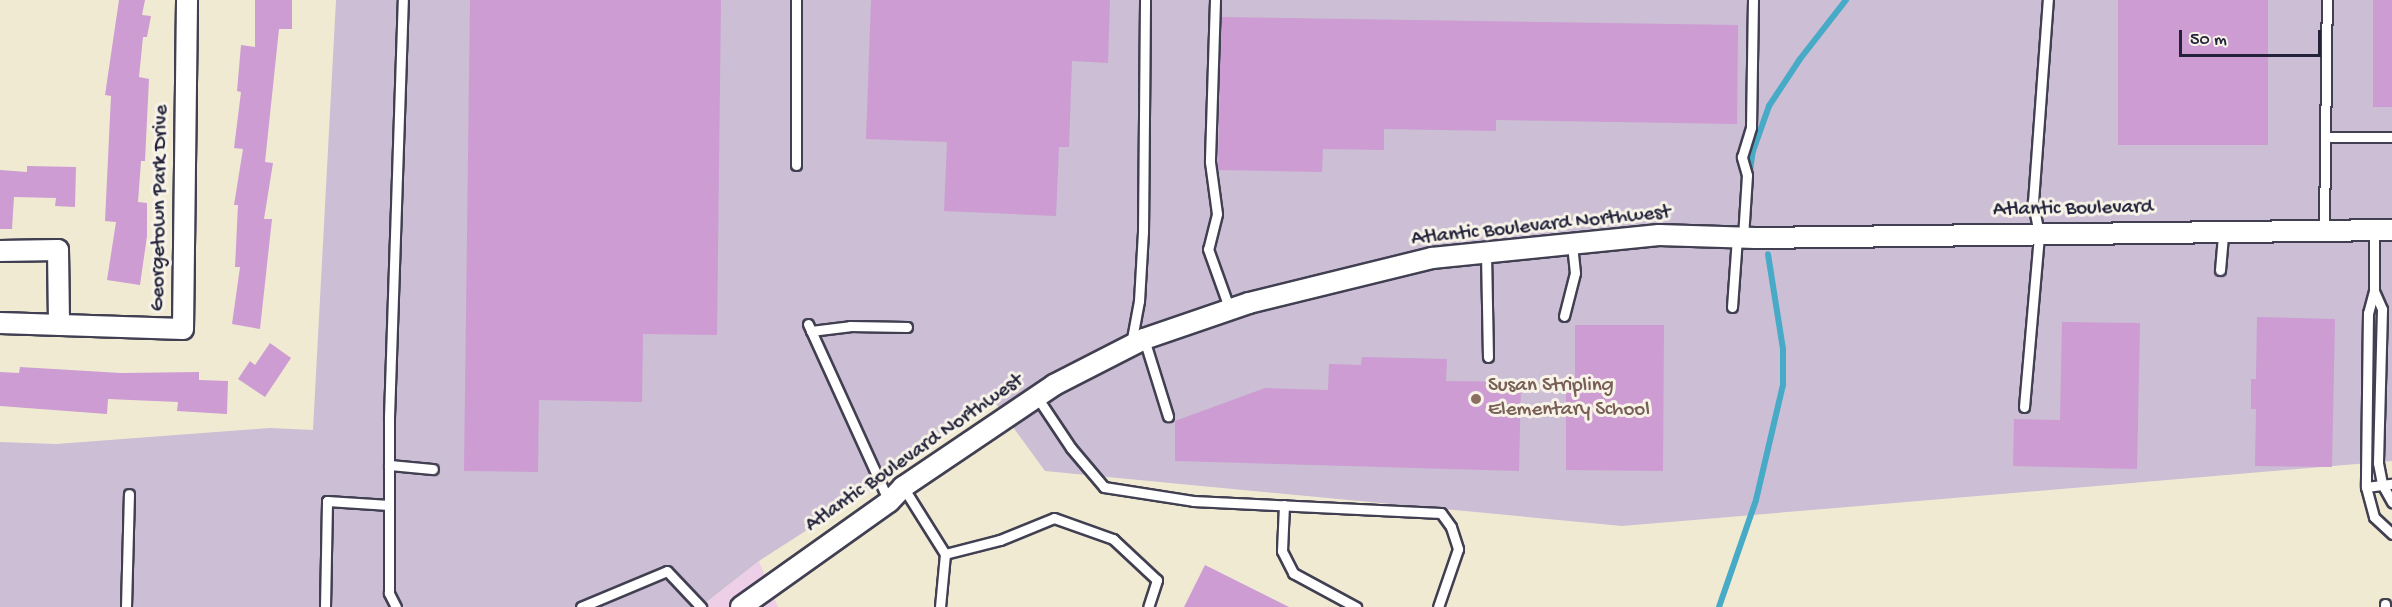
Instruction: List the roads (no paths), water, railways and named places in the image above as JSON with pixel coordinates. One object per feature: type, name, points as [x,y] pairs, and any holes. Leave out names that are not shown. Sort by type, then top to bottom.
[{"type":"street","name":"Georgetown Park Drive","points":[[0,323],[183,329],[187,0]]},
{"type":"street","name":"Atlantic Boulevard","points":[[1745,238],[2383,230]]},
{"type":"street","name":"Atlantic Boulevard Northwest","points":[[741,607],[889,502],[903,487],[1037,397],[1137,343],[1230,310],[1432,258],[1659,235],[1745,238]]},
{"type":"street","points":[[0,251],[58,250],[59,325]]},
{"type":"lane","points":[[396,607],[389,593],[389,465],[403,0]]},
{"type":"lane","points":[[796,0],[796,165]]},
{"type":"lane","points":[[1145,0],[1143,232],[1137,343],[1168,416]]},
{"type":"lane","points":[[1215,0],[1210,162],[1217,214],[1208,249],[1230,310]]},
{"type":"lane","points":[[1732,307],[1745,238],[1747,175],[1742,157],[1751,127],[1753,0]]},
{"type":"lane","points":[[2024,407],[2039,234],[2033,202],[2048,0]]},
{"type":"lane","points":[[2324,230],[2327,0]]},
{"type":"lane","points":[[2325,138],[2392,137]]},
{"type":"lane","points":[[2383,230],[2374,291],[2368,313],[2366,487],[2374,517],[2392,534]]},
{"type":"lane","points":[[2220,270],[2223,232]]},
{"type":"lane","points":[[1564,316],[1575,273],[1572,244]]},
{"type":"lane","points":[[1486,253],[1488,357]]},
{"type":"lane","points":[[2374,291],[2382,309],[2378,463],[2382,484],[2392,502]]},
{"type":"lane","points":[[889,502],[810,327],[907,327]]},
{"type":"lane","points":[[1037,397],[1071,448],[1104,487],[1193,501],[1441,513],[1451,527],[1458,549],[1438,607]]},
{"type":"lane","points":[[389,465],[433,470]]},
{"type":"lane","points":[[2366,487],[2392,484]]},
{"type":"lane","points":[[903,487],[945,554],[940,607]]},
{"type":"lane","points":[[126,607],[129,494]]},
{"type":"lane","points":[[325,607],[327,501],[389,505]]},
{"type":"lane","points":[[1284,505],[1282,551],[1293,573],[1356,607]]},
{"type":"lane","points":[[945,554],[1000,540],[1054,518],[1113,539],[1157,580],[1148,607]]},
{"type":"lane","points":[[581,607],[667,571],[701,607]]},
{"type":"waterway","points":[[1749,178],[1753,151],[1769,106],[1800,59],[1846,0]]},
{"type":"waterway","points":[[1719,607],[1756,500],[1783,385],[1783,349],[1768,254]]},
{"type":"place","name":"Susan Stripling Elementary School","points":[[1476,399]]}]
